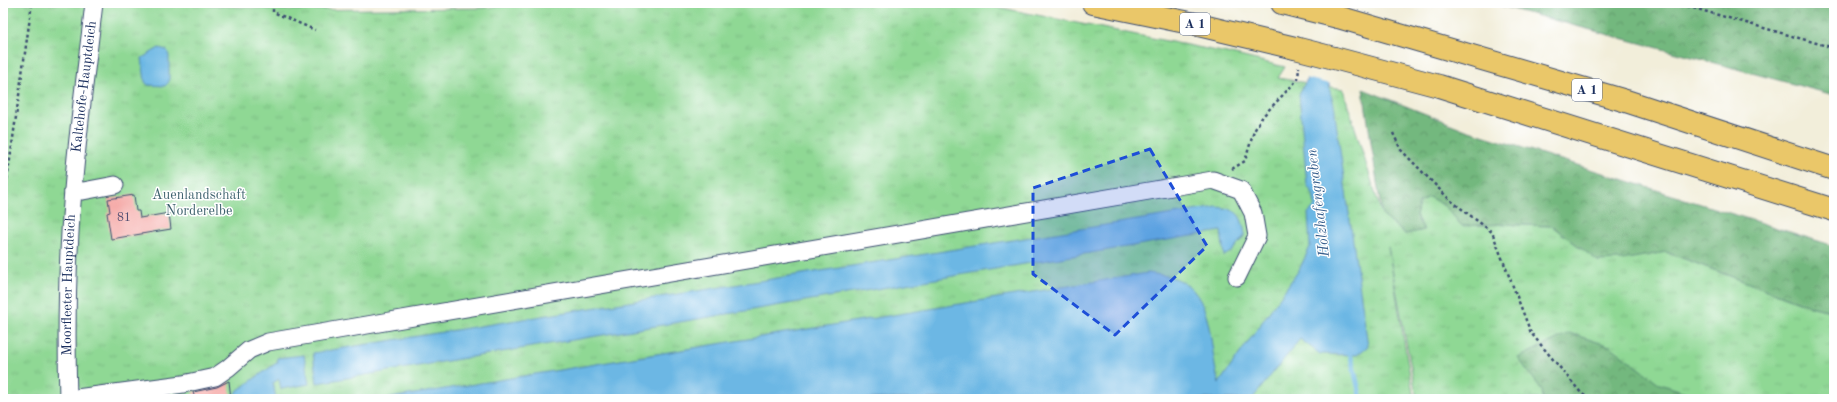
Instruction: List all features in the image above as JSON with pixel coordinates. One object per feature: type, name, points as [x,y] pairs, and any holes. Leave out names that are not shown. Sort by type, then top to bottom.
[{"type":"highway","name":"A 1","points":[[1093,3],[1190,23],[1295,48],[1439,86],[1834,210]]},
{"type":"highway","name":"A 1","points":[[1290,5],[1338,17],[1626,101],[1834,169]]},
{"type":"lane","name":"Kaltehofe-Hauptdeich","points":[[75,171],[94,3]]},
{"type":"lane","name":"Moorfleeter Hauptdeich","points":[[68,399],[66,344],[75,171]]},
{"type":"lane","points":[[68,399],[185,391],[215,377],[249,350],[268,342],[1213,180],[1241,190],[1253,213],[1257,236],[1237,277]]},
{"type":"lane","points":[[73,190],[83,191],[115,185]]},
{"type":"path","points":[[3,209],[32,3]]},
{"type":"path","points":[[272,3],[273,12],[315,30]]},
{"type":"path","points":[[1676,3],[1834,48]]},
{"type":"path","points":[[1213,180],[1245,161],[1254,131],[1263,116],[1298,79],[1298,76]]},
{"type":"path","points":[[1393,133],[1401,150],[1450,200],[1492,232],[1531,332],[1582,394],[1591,399]]},
{"type":"highlighted area","points":[[1150,149],[1207,246],[1115,335],[1033,274],[1033,188]]},
{"type":"green space","name":"Auenlandschaft Norderelbe","points":[[3,3],[181,3],[286,10],[482,8],[536,3],[977,3],[1227,53],[1285,67],[1278,78],[1343,89],[1382,215],[1405,234],[1424,230],[1416,216],[1419,203],[1429,197],[1445,206],[1462,226],[1500,224],[1552,226],[1598,261],[1666,252],[1810,306],[1834,312],[1834,399],[1417,399],[1388,247],[1414,399],[3,399]]},
{"type":"green space","points":[[3,3],[7,3],[3,58]]},
{"type":"green space","points":[[1490,3],[1834,3],[1834,95]]},
{"type":"green space","points":[[1363,89],[1466,130],[1834,246],[1834,312],[1810,306],[1666,252],[1622,260],[1598,261],[1552,226],[1500,224],[1462,226],[1445,206],[1429,197],[1419,203],[1416,216],[1424,230],[1405,234],[1382,215]]},
{"type":"green space","points":[[1569,333],[1610,346],[1660,384],[1707,399],[1543,399],[1542,390],[1518,358]]},
{"type":"water","points":[[1337,3],[1329,86],[1330,94],[1335,107],[1368,346],[1357,355],[1320,354],[1300,339],[1252,399],[384,399],[1148,273],[1171,277],[1183,282],[1193,291],[1201,302],[1206,314],[1219,383],[1299,270],[1310,247],[1308,213],[1315,206],[1313,194],[1307,185],[1299,94],[1306,81],[1311,43]]},
{"type":"water","points":[[159,48],[167,50],[169,56],[169,82],[165,86],[148,85],[145,82],[142,58]]},
{"type":"water","points":[[1217,207],[1230,209],[1238,214],[1242,222],[1245,235],[1232,251],[1224,256],[1221,231],[317,383],[313,353]]},
{"type":"water","points":[[304,355],[309,384],[281,389],[279,379],[273,383],[276,399],[233,399],[238,390],[278,362],[277,358]]},
{"type":"pier","points":[[1314,3],[1339,3],[1331,84],[1305,78]]},
{"type":"building","points":[[134,195],[136,211],[139,211],[140,218],[169,213],[171,229],[111,239],[107,213],[110,212],[108,199]]},
{"type":"building","points":[[229,381],[231,399],[195,399],[193,392],[217,387]]},
{"type":"waterway","name":"Holzhafengraben","points":[[1349,349],[1361,399]]}]
